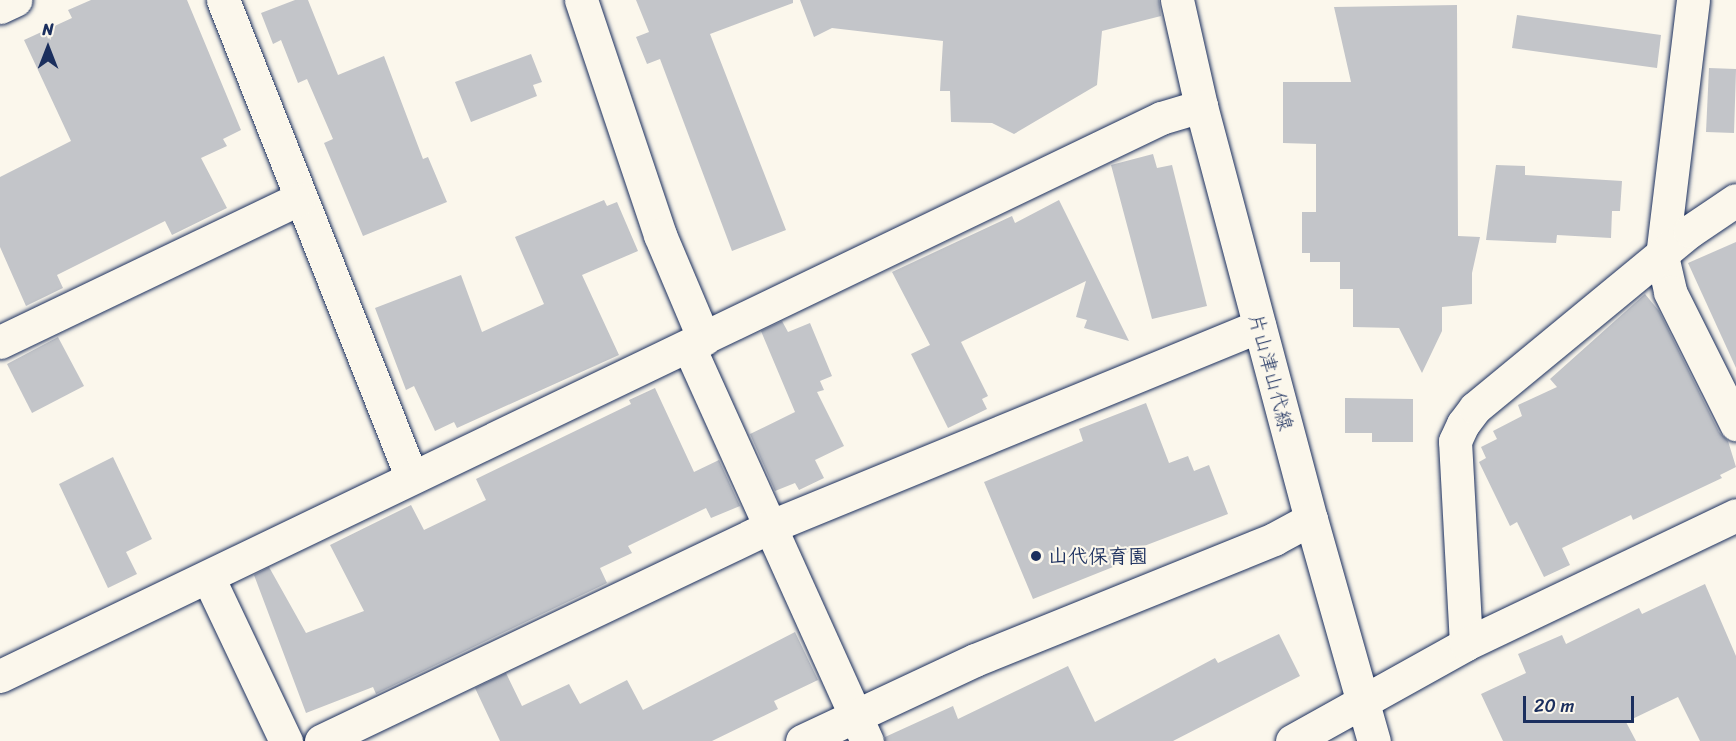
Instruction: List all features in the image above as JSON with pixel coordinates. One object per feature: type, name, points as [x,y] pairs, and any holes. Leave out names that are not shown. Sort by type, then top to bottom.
[{"type":"street","points":[[0,7],[15,0]]},
{"type":"street","points":[[223,0],[299,199],[411,476]]},
{"type":"street","points":[[580,0],[697,343],[769,527],[860,728]]},
{"type":"street","name":"片山津山代線","points":[[1177,0],[1201,106],[1259,326],[1374,741]]},
{"type":"street","points":[[1693,0],[1662,256],[1670,292],[1736,424]]},
{"type":"street","points":[[0,676],[208,577],[411,476],[634,369],[697,343],[1161,118],[1201,106]]},
{"type":"street","points":[[0,342],[299,199]]},
{"type":"street","points":[[1466,644],[1455,441],[1463,424],[1475,408],[1690,231],[1736,200]]},
{"type":"street","points":[[321,741],[769,527],[1259,326]]},
{"type":"street","points":[[1292,741],[1466,644],[1736,515]]},
{"type":"street","points":[[802,741],[860,728],[975,660],[1274,539],[1311,519]]},
{"type":"street","points":[[208,577],[286,741]]},
{"type":"building","points":[[91,0],[187,0],[241,130],[223,139],[227,146],[201,158],[227,208],[172,235],[165,221],[57,275],[63,288],[26,306],[0,247],[0,177],[71,141],[24,40],[72,18],[68,10]]},
{"type":"building","points":[[295,0],[308,0],[338,75],[384,56],[423,159],[428,157],[447,202],[363,236],[324,143],[333,139],[307,79],[298,83],[281,40],[273,44],[261,13]]},
{"type":"building","points":[[636,0],[793,0],[793,3],[710,34],[786,230],[732,251],[660,59],[647,64],[636,37],[649,32]]},
{"type":"building","points":[[800,0],[1159,0],[1161,16],[1102,31],[1097,85],[1014,134],[992,123],[951,122],[950,91],[940,91],[943,41],[832,28],[814,37]]},
{"type":"building","points":[[1457,5],[1458,236],[1480,237],[1472,273],[1472,304],[1442,307],[1442,331],[1422,373],[1399,328],[1353,327],[1353,289],[1340,289],[1340,262],[1310,262],[1310,253],[1302,253],[1302,212],[1316,212],[1316,144],[1283,143],[1283,82],[1351,82],[1334,7]]},
{"type":"building","points":[[1517,15],[1661,35],[1657,68],[1512,48]]},
{"type":"building","points":[[531,54],[542,82],[533,85],[537,96],[471,122],[455,82]]},
{"type":"building","points":[[1709,68],[1736,69],[1734,133],[1706,132]]},
{"type":"building","points":[[1153,154],[1157,168],[1172,165],[1207,306],[1152,319],[1111,165]]},
{"type":"building","points":[[1496,165],[1525,166],[1525,175],[1622,181],[1620,211],[1612,211],[1611,238],[1557,235],[1556,243],[1486,240]]},
{"type":"building","points":[[604,200],[607,206],[617,202],[638,251],[582,275],[619,355],[457,428],[454,422],[435,431],[414,386],[406,390],[375,308],[461,275],[482,332],[544,304],[515,237]]},
{"type":"building","points":[[1059,200],[1129,341],[1084,328],[1087,320],[1076,317],[1086,281],[961,342],[988,396],[982,399],[987,409],[948,428],[911,354],[930,345],[892,272],[1012,216],[1015,223]]},
{"type":"building","points":[[1736,242],[1736,368],[1688,263]]},
{"type":"building","points":[[1645,294],[1659,311],[1719,432],[1728,441],[1736,467],[1720,475],[1722,478],[1633,520],[1631,515],[1562,548],[1570,565],[1544,577],[1517,522],[1510,526],[1479,462],[1486,458],[1481,447],[1497,439],[1493,431],[1522,416],[1518,405],[1557,387],[1550,379]]},
{"type":"building","points":[[782,321],[788,332],[810,323],[832,376],[820,381],[824,390],[817,392],[844,446],[815,460],[824,478],[799,490],[795,483],[775,491],[750,434],[795,412],[761,331]]},
{"type":"building","points":[[58,337],[84,386],[32,413],[7,364]]},
{"type":"building","points":[[655,388],[694,472],[719,460],[740,506],[711,518],[706,508],[628,546],[632,553],[600,568],[607,583],[376,694],[373,687],[306,713],[254,575],[269,567],[306,633],[364,611],[330,545],[411,505],[424,530],[486,500],[476,479],[631,404],[629,400]]},
{"type":"building","points":[[1345,398],[1413,399],[1413,442],[1372,442],[1372,433],[1345,433]]},
{"type":"building","points":[[1146,403],[1169,463],[1188,456],[1194,471],[1209,465],[1228,514],[1110,559],[1113,567],[1033,599],[984,482],[1083,441],[1079,429]]},
{"type":"building","points":[[113,457],[152,539],[126,552],[137,574],[108,588],[59,484]]},
{"type":"building","points":[[1705,584],[1736,656],[1736,741],[1700,741],[1678,697],[1626,722],[1636,741],[1503,741],[1481,694],[1526,673],[1518,654],[1562,635],[1566,644],[1639,608],[1642,614]]},
{"type":"building","points":[[795,632],[818,680],[774,701],[778,709],[712,741],[500,741],[475,688],[506,673],[522,706],[569,684],[580,704],[627,680],[643,710]]},
{"type":"building","points":[[1279,634],[1300,676],[1173,741],[885,741],[885,737],[953,706],[958,719],[1068,666],[1095,722],[1215,658],[1218,663]]},
{"type":"place","name":"山代保育園","points":[[1036,556]]}]
